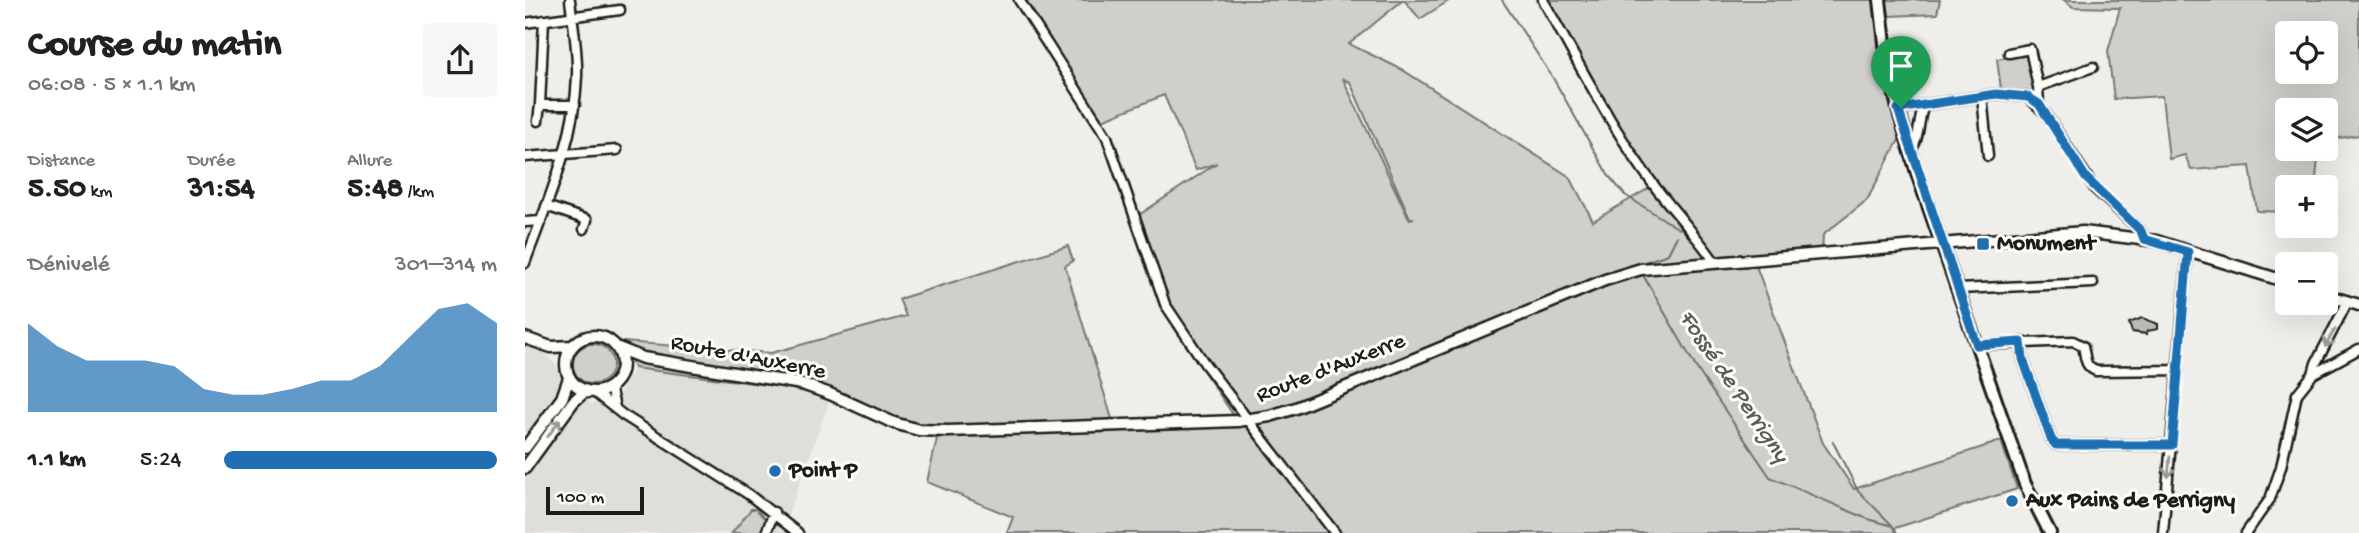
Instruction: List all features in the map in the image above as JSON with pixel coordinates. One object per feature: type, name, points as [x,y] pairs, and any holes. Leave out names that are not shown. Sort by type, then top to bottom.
[{"type":"main road","points":[[1880,0],[1886,52],[1910,151],[2025,484],[2050,533]]},
{"type":"street","points":[[525,263],[564,154],[575,105],[577,56],[570,0]]},
{"type":"street","points":[[1019,0],[1107,137],[1165,304],[1205,364],[1335,533]]},
{"type":"street","points":[[1543,0],[1625,147],[1693,235],[1713,255],[1715,263]]},
{"type":"street","points":[[525,23],[620,10]]},
{"type":"street","points":[[538,121],[544,20]]},
{"type":"street","points":[[2009,53],[2030,49],[2039,104]]},
{"type":"street","points":[[2038,87],[2093,67]]},
{"type":"street","points":[[1898,109],[1996,94],[2028,97],[2039,104],[2086,178],[2141,231],[2144,239]]},
{"type":"street","points":[[1982,96],[1988,156]]},
{"type":"street","points":[[540,105],[575,105]]},
{"type":"street","points":[[1910,151],[1917,141],[1919,118],[1924,105]]},
{"type":"street","points":[[525,157],[617,150]]},
{"type":"street","points":[[546,206],[587,220],[584,229]]},
{"type":"street","points":[[525,222],[541,221]]},
{"type":"street","name":"Route d'Auxerre","points":[[618,348],[643,358],[802,384],[831,394],[894,423],[919,429],[948,431],[1250,420],[1296,408],[1615,276],[1641,270],[2083,232],[2144,239],[2275,278]]},
{"type":"street","points":[[2163,533],[2188,252]]},
{"type":"street","points":[[1958,289],[2093,283]]},
{"type":"street","points":[[2338,299],[2359,305]]},
{"type":"street","points":[[2313,374],[2316,363],[2348,302]]},
{"type":"street","points":[[525,338],[551,346],[572,346],[582,339],[602,337],[618,348],[622,367],[611,391],[615,407]]},
{"type":"street","points":[[2021,342],[2023,359],[2051,439],[2056,445],[2172,445]]},
{"type":"street","points":[[1977,345],[2078,342],[2083,346],[2089,368],[2096,371],[2178,370]]},
{"type":"street","points":[[525,448],[562,397],[569,378],[566,364],[551,346]]},
{"type":"street","points":[[566,364],[572,346]]},
{"type":"street","points":[[2246,533],[2270,499],[2281,467],[2297,394],[2313,374],[2359,349]]},
{"type":"street","name":"Route d'Auxerre","points":[[622,367],[628,362],[643,358]]},
{"type":"street","points":[[569,378],[580,389],[615,407],[623,415],[774,512],[798,533]]},
{"type":"street","points":[[525,468],[573,402],[583,393],[613,385]]},
{"type":"street","points":[[767,533],[774,512]]},
{"type":"shaded area","points":[[1026,0],[1403,0],[1349,44],[1401,69],[1570,177],[1593,221],[1651,187],[1543,0],[1880,0],[1890,102],[1900,138],[1867,200],[1823,235],[1822,258],[1756,266],[1823,443],[1854,489],[2001,441],[2017,489],[1895,528],[1896,533],[1007,533],[1013,517],[927,482],[937,439],[830,399],[791,388],[634,368],[624,342],[771,353],[906,316],[899,299],[1068,246],[1073,261],[1065,266],[1113,422],[1234,416],[1173,326],[1133,219],[1217,163],[1196,170],[1164,95],[1100,121]],"holes":[[[1343,79],[1350,82],[1410,218],[1414,218],[1409,219]]]},
{"type":"shaded area","points":[[1404,0],[1450,0],[1420,19]]},
{"type":"shaded area","points":[[1886,0],[1940,0],[1937,14],[1888,16]]},
{"type":"shaded area","points":[[2064,0],[2359,0],[2359,135],[2338,138],[2338,98],[2275,98],[2275,161],[2318,161],[2316,175],[2275,175],[2275,212],[2257,211],[2250,166],[2191,170],[2185,155],[2169,159],[2162,96],[2114,99],[2108,51],[2120,8],[2073,7]]},
{"type":"shaded area","points":[[2029,54],[2036,94],[2001,89],[1997,59]]},
{"type":"shaded area","points":[[593,344],[601,345],[607,350],[612,356],[612,372],[607,378],[601,383],[593,384],[585,383],[579,378],[574,372],[573,364],[574,356],[579,350],[585,345]]},
{"type":"shaded area","points":[[525,345],[541,349],[591,404],[618,397],[634,368],[791,388],[830,399],[787,518],[806,533],[525,533]]},
{"type":"shaded area","points":[[751,509],[756,509],[765,519],[763,533],[732,533]]},
{"type":"building","points":[[2142,318],[2158,324],[2158,329],[2147,331],[2147,334],[2132,332],[2129,323]]},
{"type":"waterway","name":"Fossé de Perrigny","points":[[1502,0],[1553,78],[1608,175],[1625,195],[1679,229]]},
{"type":"waterway","name":"Fossé de Perrigny","points":[[1639,264],[1668,254],[1677,236]]},
{"type":"waterway","name":"Fossé de Perrigny","points":[[1643,275],[1697,369],[1770,477],[1868,519],[1893,526]]},
{"type":"waterway","name":"Fossé de Perrigny","points":[[1833,442],[1858,491],[1897,533]]},
{"type":"place","name":"Monument","points":[[1983,244]]},
{"type":"place","name":"Point P","points":[[775,471]]},
{"type":"place","name":"Aux Pains de Perrigny","points":[[2012,501]]},
{"type":"route","points":[[1996,94],[2028,97],[2039,104],[2086,178],[2141,231],[2144,239],[2188,252],[2172,445],[2060,446],[2053,442],[2023,359],[2021,342],[1977,345],[1918,176],[1898,109],[1901,108],[1996,94]]}]
